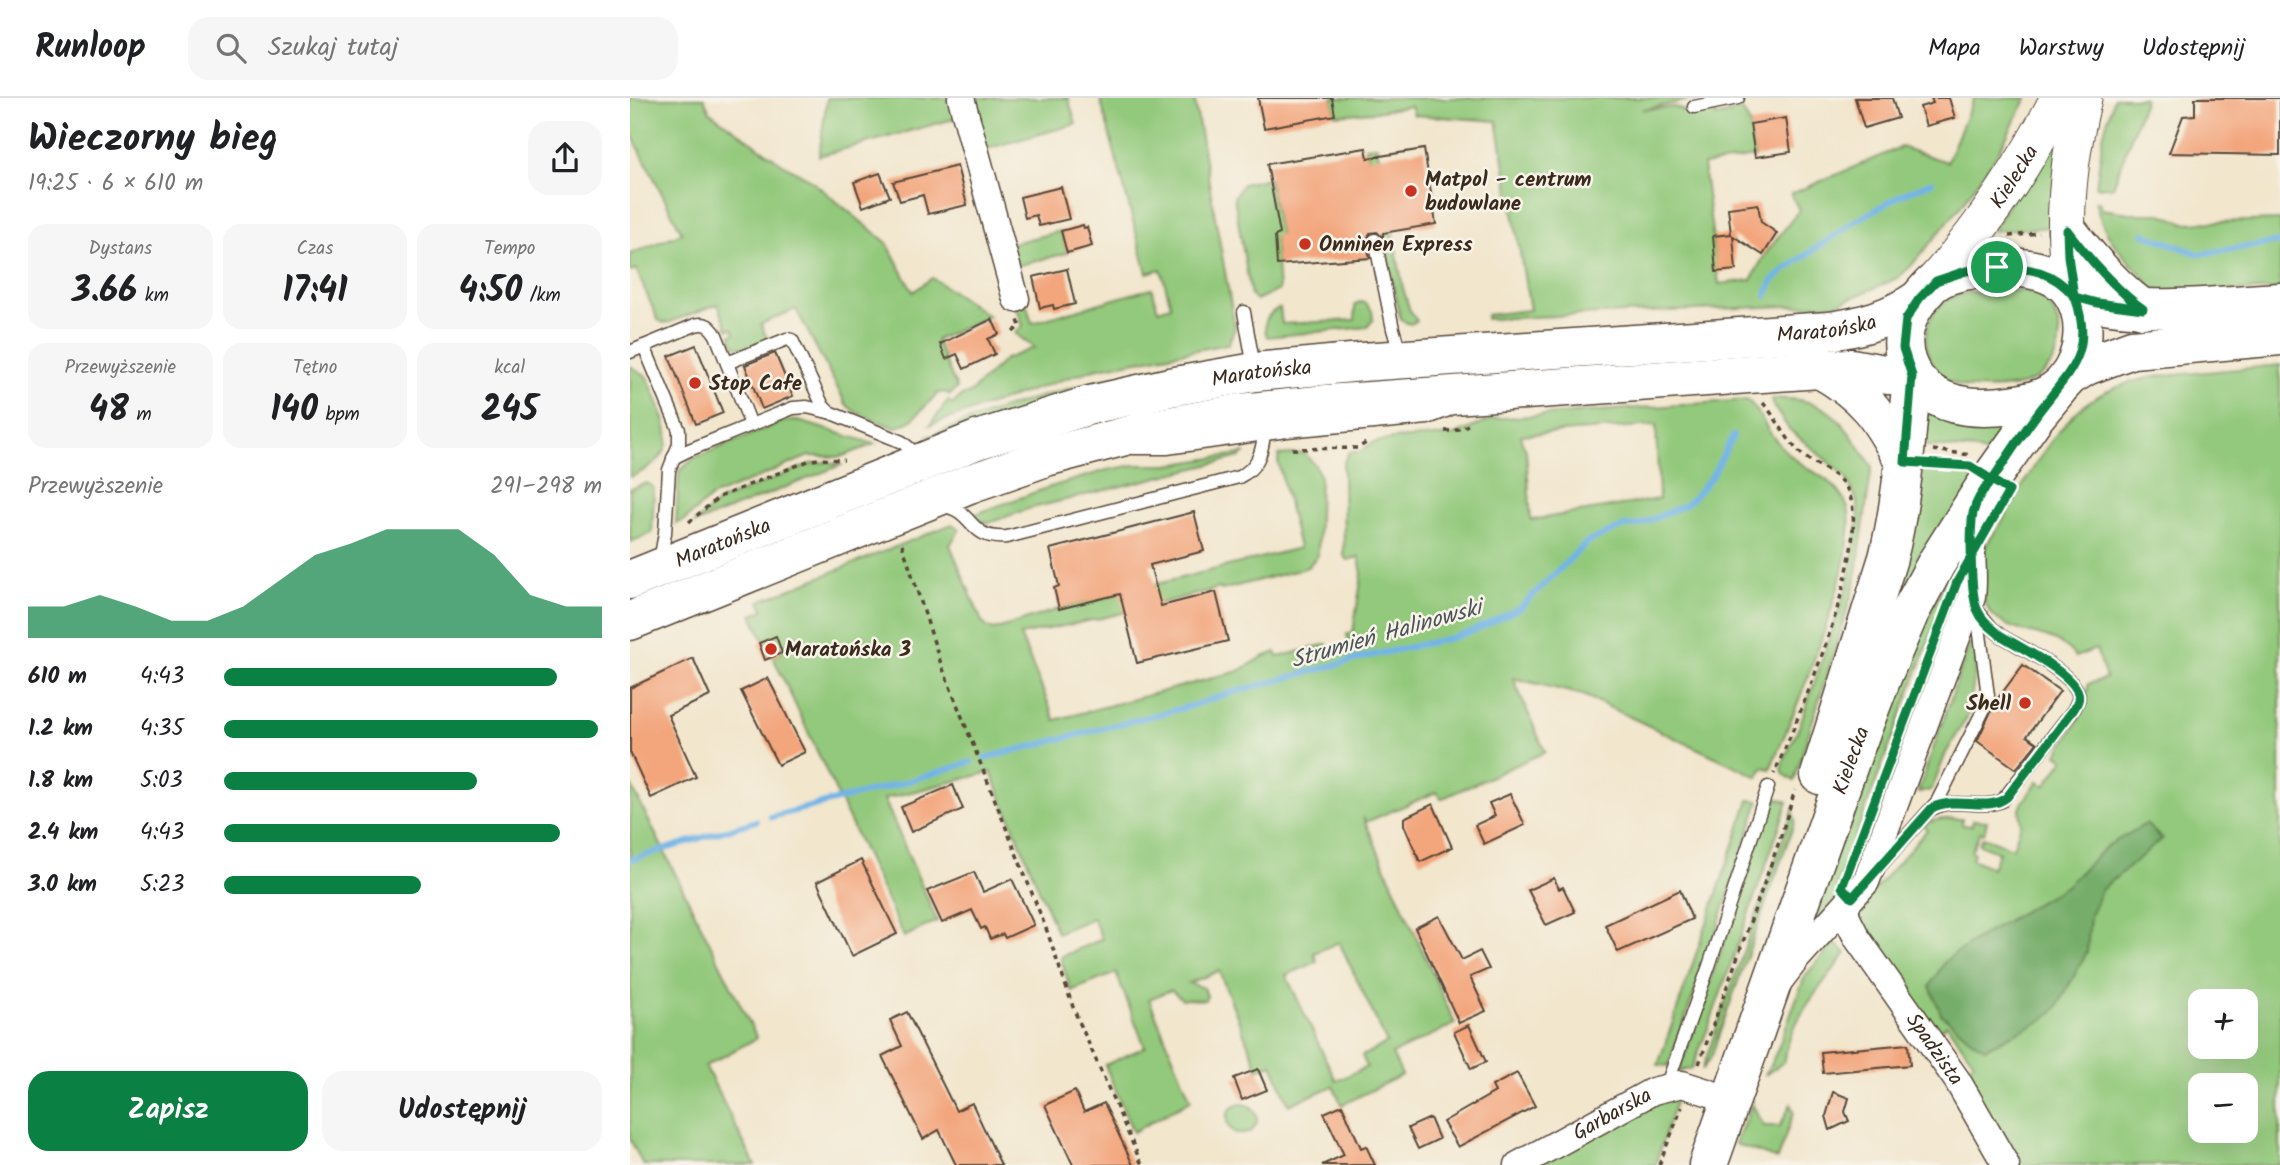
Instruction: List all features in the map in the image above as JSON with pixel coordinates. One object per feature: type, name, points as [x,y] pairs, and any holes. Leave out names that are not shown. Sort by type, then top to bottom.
[{"type":"main road","name":"Kielecka","points":[[1927,290],[1989,216],[2013,181],[2059,98]]},
{"type":"main road","name":"Kielecka","points":[[2075,296],[2068,256],[2067,230],[2070,159],[2083,98]]},
{"type":"main road","points":[[2067,230],[2096,266],[2143,309]]},
{"type":"main road","points":[[2280,302],[2143,309],[2097,303],[2075,296],[2055,278],[2033,270],[1997,267],[1981,269],[1927,290],[1910,311],[1904,327],[1903,348],[1912,375],[1928,393],[1964,406],[1980,407],[2036,400],[2086,366],[2132,349],[2280,336]]},
{"type":"main road","name":"Maratońska","points":[[651,560],[1021,426],[1090,405],[1170,387],[1255,372],[1829,331],[1864,325],[1889,316],[1927,290]]},
{"type":"main road","points":[[2063,383],[2082,344],[2081,316],[2075,296]]},
{"type":"main road","name":"Maratońska","points":[[630,621],[969,484],[1089,444],[1191,422],[1241,413],[1327,404],[1820,369],[1852,368],[1889,375],[1912,375]]},
{"type":"main road","points":[[1820,369],[1846,385],[1869,405],[1885,426],[1905,462]]},
{"type":"main road","name":"Kielecka","points":[[1684,1165],[1689,1089],[1814,792],[1888,558],[1902,495],[1912,375]]},
{"type":"main road","name":"Kielecka","points":[[1708,1165],[1883,675],[1910,612],[1937,562],[1984,490],[2034,418],[2063,383]]},
{"type":"street","points":[[961,98],[1016,299]]},
{"type":"street","points":[[1762,1011],[1786,972],[1866,882],[1972,597],[1975,597],[1972,526],[1984,490]]},
{"type":"street","name":"Spadzista","points":[[1845,906],[1847,918],[1857,938],[1957,1080],[2006,1165]]},
{"type":"street","points":[[1825,927],[1843,928],[1857,938]]},
{"type":"street","name":"Garbarska","points":[[1518,1165],[1641,1097],[1689,1089]]},
{"type":"lane","points":[[1694,107],[1738,98]]},
{"type":"lane","points":[[1375,240],[1389,314],[1402,360]]},
{"type":"lane","points":[[1244,312],[1255,372]]},
{"type":"lane","points":[[630,352],[702,323],[712,328],[751,425]]},
{"type":"lane","points":[[727,363],[787,339],[792,340],[823,406],[829,412]]},
{"type":"lane","points":[[644,346],[677,424],[679,444],[669,470],[651,560]]},
{"type":"lane","points":[[1089,444],[1156,449],[1264,434],[1428,418],[1490,392]]},
{"type":"lane","points":[[673,458],[751,425],[800,407],[807,407],[829,412],[902,442],[924,461]]},
{"type":"lane","points":[[894,514],[940,506],[951,507],[964,514],[985,536],[1007,537],[1238,477],[1252,470],[1263,447],[1264,434]]},
{"type":"lane","points":[[1932,808],[1948,802],[1991,804],[2002,801],[2074,709],[2079,697],[2066,676],[1991,627],[1975,597]]},
{"type":"lane","points":[[1866,882],[1937,802],[1987,703],[1975,597]]},
{"type":"lane","points":[[1689,1089],[1714,953],[1768,787]]},
{"type":"path","points":[[1757,399],[1769,410],[1792,446],[1838,477],[1848,491],[1855,516],[1850,562],[1839,604],[1794,726],[1768,787]]},
{"type":"path","points":[[651,560],[719,497],[808,461],[846,460]]},
{"type":"path","points":[[1905,462],[1970,466],[1984,490]]},
{"type":"path","points":[[894,514],[941,664],[1047,931],[1074,1010],[1142,1165]]},
{"type":"path","points":[[1659,1165],[1779,842],[1798,779]]},
{"type":"green space","points":[[630,98],[704,98],[710,112],[784,165],[808,178],[887,243],[913,292],[932,278],[989,316],[936,340],[957,388],[950,395],[938,393],[911,421],[895,428],[855,412],[846,404],[796,309],[761,324],[768,341],[744,348],[734,345],[730,335],[735,333],[733,328],[728,329],[718,304],[670,322],[658,320],[636,269],[630,271],[630,254],[682,233],[630,131]]},
{"type":"green space","points":[[827,98],[951,98],[957,118],[819,156]]},
{"type":"green space","points":[[970,98],[1068,98],[1076,124],[983,150]]},
{"type":"green space","points":[[1100,98],[1194,98],[1235,328],[1228,344],[1094,369],[930,425],[948,401],[953,404],[961,396],[970,393],[1005,359],[1034,348],[1015,333],[1023,326],[1016,305],[1020,283],[1032,323],[1152,288],[1158,310],[1171,306],[1161,269],[1147,273]]},
{"type":"green space","points":[[1332,98],[1699,98],[1641,110],[1675,107],[1697,116],[1715,113],[1716,117],[1742,110],[1750,124],[1755,157],[1703,165],[1719,284],[1751,280],[1764,256],[1799,210],[1791,194],[1901,147],[1947,162],[1974,98],[2027,98],[1996,156],[1958,210],[1911,266],[1898,278],[1837,304],[1486,319],[1486,315],[1530,310],[1497,121],[1414,115],[1411,106],[1335,115]]},
{"type":"green space","points":[[2114,98],[2145,98],[2113,187],[2096,187],[2103,136]]},
{"type":"green space","points":[[2062,118],[2053,227],[1992,231]]},
{"type":"green space","points":[[1377,146],[1403,288],[1410,311],[1417,321],[1410,324],[1400,318],[1366,147]]},
{"type":"green space","points":[[1269,178],[1280,235],[1275,237],[1279,290],[1256,300],[1251,296],[1234,197],[1243,184]]},
{"type":"green space","points":[[2095,201],[2099,201],[2101,209],[2161,214],[2185,223],[2280,220],[2280,290],[2162,291],[2148,287],[2149,282],[2109,236]]},
{"type":"green space","points":[[1061,231],[1067,253],[1016,266],[1009,244]]},
{"type":"green space","points":[[1998,290],[2031,292],[2054,313],[2059,339],[2052,363],[2043,373],[2025,384],[1974,388],[1956,384],[1942,375],[1932,363],[1926,333],[1931,318],[1941,305],[1956,296]]},
{"type":"green space","points":[[1366,303],[1372,311],[1373,320],[1367,327],[1267,337],[1267,320],[1280,308],[1282,324],[1355,320],[1355,304]]},
{"type":"green space","points":[[2280,365],[2280,1165],[2015,1165],[1961,1072],[1974,1062],[1947,1025],[1934,1034],[1853,914],[1927,830],[1924,826],[1933,821],[1962,819],[1962,825],[1972,826],[1973,820],[1987,821],[1984,833],[1980,832],[1971,852],[1974,853],[1972,859],[1992,868],[1999,852],[1979,844],[1983,837],[2013,848],[2021,824],[2020,809],[2023,802],[2038,781],[2045,786],[2064,759],[2057,754],[2082,712],[2088,684],[2106,678],[2096,649],[2075,657],[2066,647],[2054,640],[2016,629],[1994,616],[1982,595],[1981,557],[2061,428],[2087,403],[2126,384],[2152,377]],"holes":[[[2162,838],[2101,890],[2021,1030],[1976,1043],[1941,1014],[1975,940],[2066,886],[2107,846]]]},
{"type":"green space","points":[[630,366],[646,376],[650,383],[662,413],[667,438],[659,459],[630,477]]},
{"type":"green space","points":[[1169,366],[1171,371],[936,438],[927,437],[986,414],[1047,395],[1108,378]]},
{"type":"green space","points":[[1772,399],[1792,399],[1822,407],[1843,425],[1872,466],[1855,584],[1794,781],[1784,774],[1783,762],[1799,727],[1848,584],[1859,517],[1856,498],[1845,476],[1789,429],[1774,407]]},
{"type":"green space","points":[[1747,400],[1793,458],[1835,487],[1847,506],[1849,528],[1845,558],[1808,677],[1770,769],[1763,767],[1758,777],[1583,695],[1513,678],[1545,752],[1441,799],[1437,792],[1366,822],[1363,817],[1455,1024],[1392,1054],[1402,1075],[1342,1105],[1333,1086],[1289,1105],[1272,1064],[1258,1069],[1219,971],[1189,983],[1204,988],[1207,996],[1205,1000],[1182,999],[1171,990],[1149,999],[1191,1100],[1133,1132],[1105,1065],[1145,1047],[1116,973],[1071,991],[1062,956],[1102,939],[1093,918],[1057,933],[991,772],[884,799],[937,921],[904,937],[773,657],[782,653],[776,637],[764,641],[752,615],[764,610],[760,601],[952,524],[960,529],[950,545],[982,622],[994,630],[1059,609],[1299,548],[1278,461],[1279,455],[1304,453],[1315,465],[1320,476],[1318,555],[1308,567],[1221,590],[1220,588],[1102,618],[1020,635],[1055,720],[1239,671],[1276,652],[1278,657],[1327,644],[1329,650],[1349,645],[1347,634],[1353,632],[1362,574],[1359,557],[1348,560],[1344,556],[1343,464],[1349,452],[1360,452],[1372,443],[1393,439],[1455,435],[1492,419]],"holes":[[[1656,425],[1659,499],[1531,520],[1526,450],[1521,435]],[[1339,942],[1387,1043],[1362,1056],[1367,1067],[1336,1081],[1286,975],[1317,962],[1314,953]]]},
{"type":"green space","points":[[1921,403],[2016,418],[1991,456],[1976,450],[1919,445]]},
{"type":"green space","points":[[795,420],[875,444],[840,457],[809,456],[711,497],[685,520],[676,524],[679,472],[694,458],[782,422]]},
{"type":"green space","points":[[1246,453],[1240,457],[1028,509],[989,523],[975,519],[973,515],[1107,470],[1135,465],[1168,465]]},
{"type":"green space","points":[[829,462],[841,465],[694,524],[719,501],[810,464]]},
{"type":"green space","points":[[1917,470],[1965,474],[1976,480],[1860,699]]},
{"type":"green space","points":[[647,483],[654,490],[652,533],[630,542],[630,489]]},
{"type":"green space","points":[[1958,551],[1960,568],[1950,585],[1839,880],[1837,898],[1811,927],[1868,749]]},
{"type":"green space","points":[[1960,586],[1959,602],[1862,863],[1846,886]]},
{"type":"green space","points":[[1970,644],[1977,657],[1969,714],[1946,753],[1932,789],[1918,792]]},
{"type":"green space","points":[[630,783],[757,1038],[705,1066],[755,1165],[643,1165],[630,1139]]},
{"type":"green space","points":[[1749,800],[1759,801],[1716,932],[1668,1066],[1658,1065]]},
{"type":"green space","points":[[1773,800],[1788,802],[1709,1026],[1692,1068],[1679,1072]]},
{"type":"green space","points":[[1793,810],[1795,821],[1711,1057],[1702,1070]]},
{"type":"green space","points":[[2146,824],[2162,839],[2101,890],[2090,916],[2087,952],[2056,1009],[2041,1021],[1985,1048],[1941,1014],[1930,986],[1945,961],[2066,886],[2107,846]]},
{"type":"green space","points":[[1834,943],[1846,953],[1799,1018],[1787,1046],[1785,1061],[1765,1075],[1777,1051],[1805,976]]},
{"type":"green space","points":[[1677,1097],[1655,1165],[1538,1165],[1623,1117]]},
{"type":"green space","points":[[1242,1104],[1252,1109],[1257,1119],[1252,1129],[1242,1134],[1232,1129],[1227,1119],[1232,1109]]},
{"type":"green space","points":[[1752,1104],[1764,1126],[1780,1126],[1791,1104],[1794,1112],[1777,1159],[1735,1144]]},
{"type":"building","points":[[1258,98],[1332,98],[1335,115],[1264,128]]},
{"type":"building","points":[[1855,98],[1892,98],[1898,118],[1864,128]]},
{"type":"building","points":[[1931,98],[1949,98],[1955,118],[1926,126],[1920,107],[1933,103]]},
{"type":"building","points":[[2195,98],[2280,98],[2280,155],[2169,153],[2183,116],[2195,115]]},
{"type":"building","points":[[1786,118],[1791,152],[1755,157],[1750,124]]},
{"type":"building","points":[[1366,148],[1368,158],[1424,149],[1436,224],[1383,233],[1383,238],[1377,232],[1370,233],[1366,241],[1370,258],[1277,265],[1275,236],[1280,234],[1267,164]]},
{"type":"building","points":[[957,166],[967,205],[928,214],[923,195],[900,201],[893,182]]},
{"type":"building","points":[[880,173],[890,197],[863,207],[854,182]]},
{"type":"building","points":[[1061,187],[1069,219],[1039,226],[1036,215],[1025,218],[1020,197]]},
{"type":"building","points":[[1758,204],[1761,222],[1777,233],[1763,255],[1733,236],[1736,270],[1716,272],[1713,236],[1731,234],[1728,208]]},
{"type":"building","points":[[1083,225],[1084,228],[1087,227],[1092,246],[1067,253],[1061,231]]},
{"type":"building","points":[[1067,269],[1075,304],[1054,309],[1053,305],[1040,308],[1033,277]]},
{"type":"building","points":[[992,319],[999,334],[988,339],[995,354],[964,369],[957,354],[946,359],[940,344]]},
{"type":"building","points":[[696,345],[723,413],[696,424],[669,356]]},
{"type":"building","points":[[775,353],[793,396],[762,409],[745,365]]},
{"type":"building","points":[[1194,512],[1204,551],[1150,565],[1161,606],[1216,592],[1228,641],[1137,663],[1120,594],[1059,609],[1054,588],[1059,586],[1050,549]]},
{"type":"building","name":"Maratońska 3","points":[[776,636],[782,653],[765,660],[759,643]]},
{"type":"building","points":[[693,658],[710,696],[668,715],[696,777],[651,798],[630,752],[630,688]]},
{"type":"building","points":[[2023,665],[2060,691],[2027,736],[2037,743],[2016,769],[1977,741],[1996,701]]},
{"type":"building","points":[[768,678],[805,752],[778,765],[741,691]]},
{"type":"building","points":[[953,785],[963,809],[911,832],[901,807]]},
{"type":"building","points":[[1510,794],[1525,825],[1484,844],[1475,825],[1495,816],[1489,803]]},
{"type":"building","points":[[1433,804],[1452,847],[1420,862],[1404,825],[1404,818]]},
{"type":"building","points":[[861,860],[897,934],[852,956],[817,882]]},
{"type":"building","points":[[974,872],[983,892],[1012,879],[1034,925],[1005,938],[1003,934],[990,939],[985,927],[981,929],[972,910],[942,923],[927,891]]},
{"type":"building","points":[[1554,878],[1559,889],[1563,887],[1575,912],[1546,925],[1528,890]]},
{"type":"building","points":[[1680,890],[1692,919],[1618,952],[1605,925]]},
{"type":"building","points":[[1439,916],[1462,960],[1480,951],[1489,969],[1470,977],[1486,1011],[1459,1023],[1415,928]]},
{"type":"building","points":[[907,1012],[956,1111],[972,1103],[1001,1165],[956,1165],[939,1130],[923,1139],[882,1056],[902,1046],[890,1020]]},
{"type":"building","points":[[1469,1025],[1486,1062],[1471,1069],[1454,1032]]},
{"type":"building","points":[[1908,1044],[1910,1065],[1823,1073],[1821,1052]]},
{"type":"building","points":[[1258,1069],[1267,1090],[1242,1100],[1234,1078]]},
{"type":"building","points":[[1517,1073],[1535,1106],[1458,1147],[1443,1122],[1495,1092],[1492,1086]]},
{"type":"building","points":[[1075,1091],[1084,1112],[1104,1103],[1133,1165],[1073,1165],[1045,1105]]},
{"type":"building","points":[[1833,1092],[1849,1098],[1845,1112],[1849,1121],[1830,1130],[1826,1116]]},
{"type":"building","points":[[1342,1105],[1361,1148],[1366,1146],[1375,1165],[1322,1165],[1344,1155],[1324,1113]]},
{"type":"building","points":[[1430,1118],[1439,1139],[1418,1149],[1408,1128]]},
{"type":"waterway","name":"Strumień Halinowski","points":[[1766,296],[1773,280],[1851,224],[1901,195],[1932,182]]},
{"type":"waterway","name":"Strumień Halinowski","points":[[2144,234],[2199,254],[2280,242]]},
{"type":"waterway","name":"Strumień Halinowski","points":[[985,758],[1473,631],[1520,608],[1587,542],[1625,526],[1639,525],[1683,506],[1712,476],[1733,436]]},
{"type":"waterway","name":"Strumień Halinowski","points":[[771,817],[899,784],[971,762]]},
{"type":"waterway","name":"Strumień Halinowski","points":[[630,860],[756,821]]},
{"type":"place","name":"Matpol - centrum budowlane","points":[[1411,191]]},
{"type":"place","name":"Onninen Express","points":[[1305,244]]},
{"type":"place","name":"Stop Cafe","points":[[695,383]]},
{"type":"place","name":"Maratońska 3","points":[[771,649]]},
{"type":"place","name":"Shell","points":[[2025,703]]},
{"type":"route","points":[[1997,267],[1966,271],[1936,281],[1919,299],[1906,319],[1903,348],[1912,376],[1905,462],[1970,466],[1992,480],[1982,491],[1973,513],[1972,526],[1972,546],[1972,553],[1972,564],[1977,610],[2000,635],[2066,676],[2079,697],[2074,709],[2007,797],[1991,804],[1948,802],[1932,808],[1852,898],[1842,887],[1948,604],[1972,553],[2009,491],[1992,480],[2034,418],[2068,377],[2077,358],[2083,332],[2075,297],[2143,309],[2096,266],[2067,230],[2074,296],[2064,284],[2043,273],[1997,267]]}]
